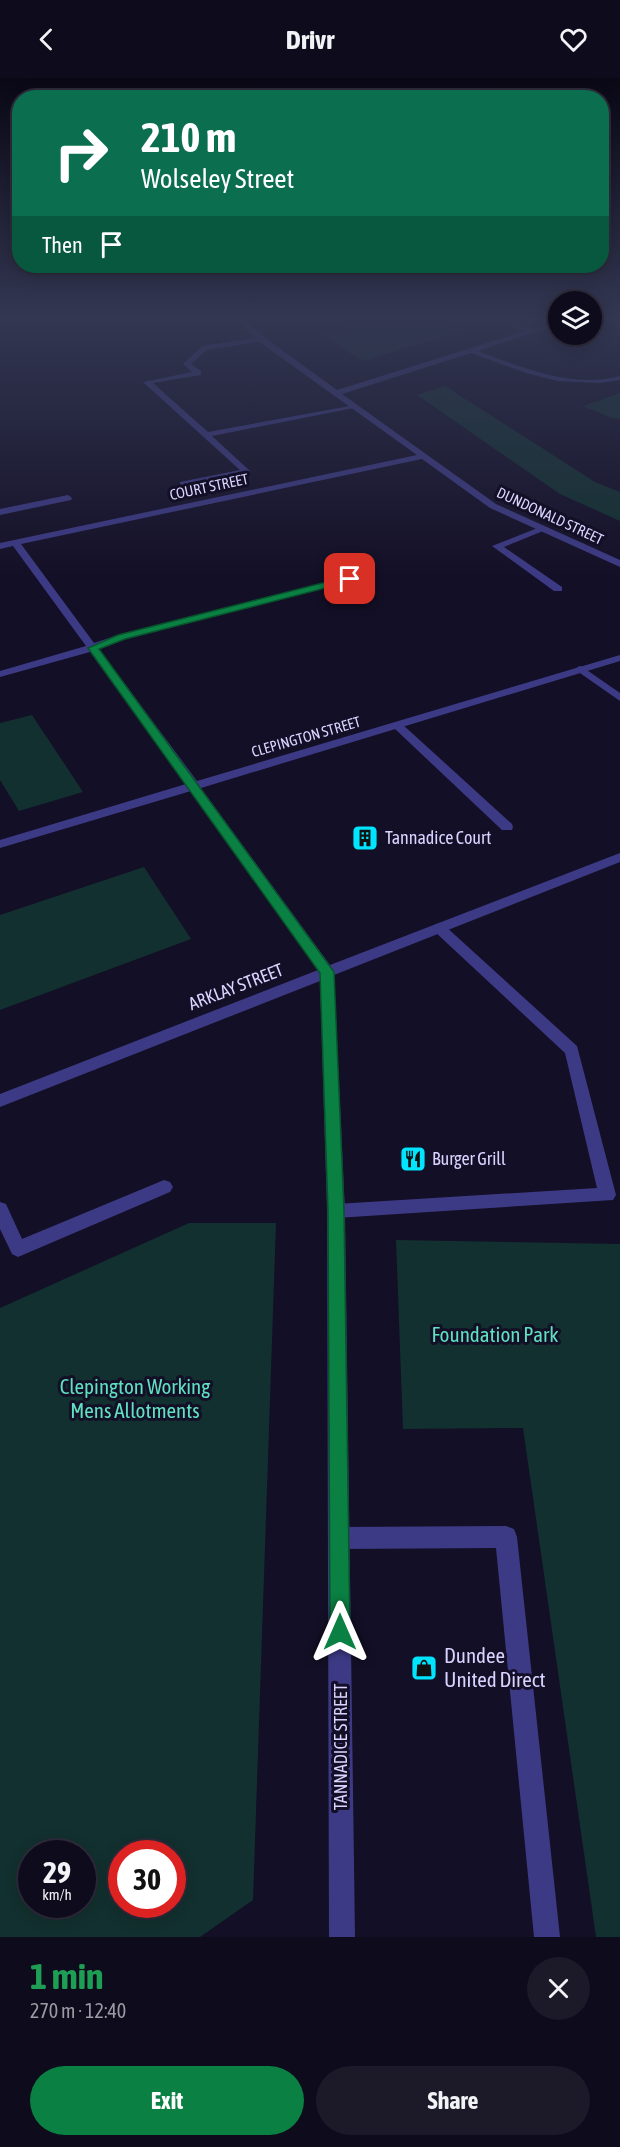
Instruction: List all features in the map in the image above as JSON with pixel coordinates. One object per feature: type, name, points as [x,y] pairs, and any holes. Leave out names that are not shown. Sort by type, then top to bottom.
[{"type":"street","points":[[172,405],[246,471],[183,484]]},
{"type":"street","name":"DUNDONALD STREET","points":[[352,405],[493,506],[620,564]]},
{"type":"street","points":[[206,435],[355,407]]},
{"type":"street","name":"COURT STREET","points":[[8,545],[424,456]]},
{"type":"street","points":[[0,512],[68,498]]},
{"type":"street","points":[[543,529],[497,546],[558,589]]},
{"type":"street","points":[[8,545],[93,648],[327,972]]},
{"type":"street","points":[[0,674],[93,648],[122,637],[372,573]]},
{"type":"street","name":"CLEPINGTON STREET","points":[[0,844],[620,658]]},
{"type":"street","points":[[581,669],[620,698]]},
{"type":"street","points":[[398,726],[507,827]]},
{"type":"street","name":"ARKLAY STREET","points":[[0,1101],[620,857]]},
{"type":"street","points":[[336,1211],[607,1195],[572,1050],[439,928]]},
{"type":"street","name":"TANNADICE STREET","points":[[327,972],[336,1211],[342,1937]]},
{"type":"street","points":[[0,1209],[18,1249],[164,1187]]},
{"type":"street","points":[[339,1538],[506,1537],[547,1937]]},
{"type":"green space","points":[[431,405],[474,405],[595,482],[620,492],[620,521],[560,494]]},
{"type":"green space","points":[[620,405],[620,419],[611,418],[583,406]]},
{"type":"green space","points":[[32,715],[83,792],[19,811],[0,780],[0,723]]},
{"type":"green space","points":[[144,867],[191,939],[0,1010],[0,915]]},
{"type":"green space","name":"Clepington Working Mens Allotments","points":[[189,1223],[276,1223],[253,1900],[200,1937],[0,1937],[0,1308]]},
{"type":"green space","name":"Foundation Park","points":[[396,1240],[620,1244],[620,1937],[596,1937],[523,1428],[403,1429]]},
{"type":"place","name":"Tannadice Court","points":[[365,838]]},
{"type":"place","name":"Burger Grill","points":[[413,1159]]},
{"type":"place","name":"Dundee United Direct","points":[[424,1668]]},
{"type":"route","points":[[340,1632],[336,1211],[327,972],[93,648],[122,637],[350,579]]}]
